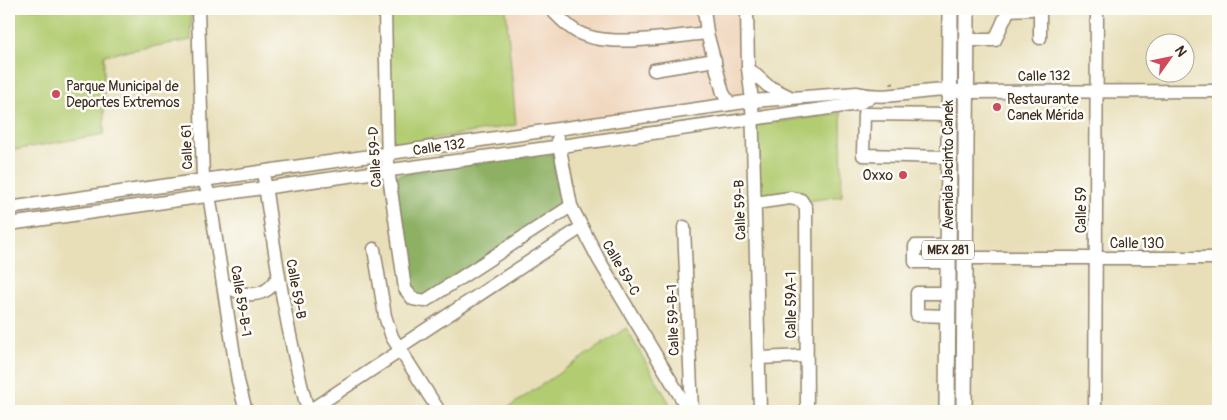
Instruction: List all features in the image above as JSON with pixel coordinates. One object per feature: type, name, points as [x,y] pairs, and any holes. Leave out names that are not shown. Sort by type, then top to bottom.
[{"type":"main road","name":"Avenida Jacinto Canek","points":[[947,411],[950,9]]},
{"type":"main road","name":"Avenida Jacinto Canek","points":[[964,411],[967,9]]},
{"type":"main road","points":[[950,40],[967,40]]},
{"type":"main road","points":[[948,173],[966,173]]},
{"type":"street","name":"Calle 61","points":[[198,9],[203,179],[209,194]]},
{"type":"street","name":"Calle 59-D","points":[[385,9],[388,169],[405,289],[413,299],[425,301],[571,206]]},
{"type":"street","points":[[551,9],[574,30],[603,39],[708,33]]},
{"type":"street","points":[[704,9],[723,93],[730,104]]},
{"type":"street","name":"Calle 59-B","points":[[747,9],[748,68],[752,101],[760,411]]},
{"type":"street","points":[[967,40],[995,40],[1008,9],[1031,9]]},
{"type":"street","points":[[1040,9],[1040,38]]},
{"type":"street","name":"Calle 59","points":[[1095,411],[1097,9]]},
{"type":"street","points":[[654,70],[715,60]]},
{"type":"street","points":[[748,68],[768,86],[793,98]]},
{"type":"street","name":"Calle 132","points":[[9,208],[752,101],[858,93],[872,96],[948,89],[966,92],[1218,91]]},
{"type":"street","points":[[887,94],[888,114]]},
{"type":"street","name":"Calle 132","points":[[9,224],[265,186],[858,104],[872,96]]},
{"type":"street","points":[[948,115],[864,114],[863,155],[948,157]]},
{"type":"street","name":"Calle 59-C","points":[[557,129],[558,145],[571,206],[599,260],[690,411]]},
{"type":"street","name":"Calle 59-B","points":[[263,170],[278,276],[297,371],[311,411]]},
{"type":"street","name":"Calle 59-B-1","points":[[209,194],[238,381],[246,411]]},
{"type":"street","name":"Calle 59A-1","points":[[755,203],[790,198],[801,200],[806,208],[807,411]]},
{"type":"street","points":[[311,411],[582,227]]},
{"type":"street","name":"Calle 59-B-1","points":[[684,227],[690,411]]},
{"type":"street","points":[[948,246],[915,246],[915,262],[948,262]]},
{"type":"street","points":[[374,249],[385,316],[399,350],[439,411]]},
{"type":"street","name":"Calle 130","points":[[965,258],[1218,258]]},
{"type":"street","points":[[223,284],[232,291],[254,295],[265,291],[274,284],[278,276]]},
{"type":"street","points":[[947,293],[917,293],[917,315],[947,316]]},
{"type":"street","points":[[759,358],[806,356]]},
{"type":"shaded area","points":[[506,9],[741,9],[743,98],[516,133]]},
{"type":"green space","name":"Parque Municipal de Deportes Extremos","points":[[9,9],[191,9],[191,40],[104,55],[104,134],[9,151]]},
{"type":"green space","points":[[386,9],[506,9],[516,125],[401,144],[393,142]]},
{"type":"green space","points":[[841,113],[842,196],[808,201],[802,192],[758,198],[756,125]]},
{"type":"green space","points":[[552,153],[561,212],[425,301],[405,289],[394,175]]},
{"type":"green space","points":[[626,328],[674,411],[503,411]]},
{"type":"place","name":"Parque Municipal de Deportes Extremos","points":[[56,94]]},
{"type":"place","name":"Restaurante Canek Mérida","points":[[997,107]]},
{"type":"place","name":"Oxxo","points":[[903,175]]}]
